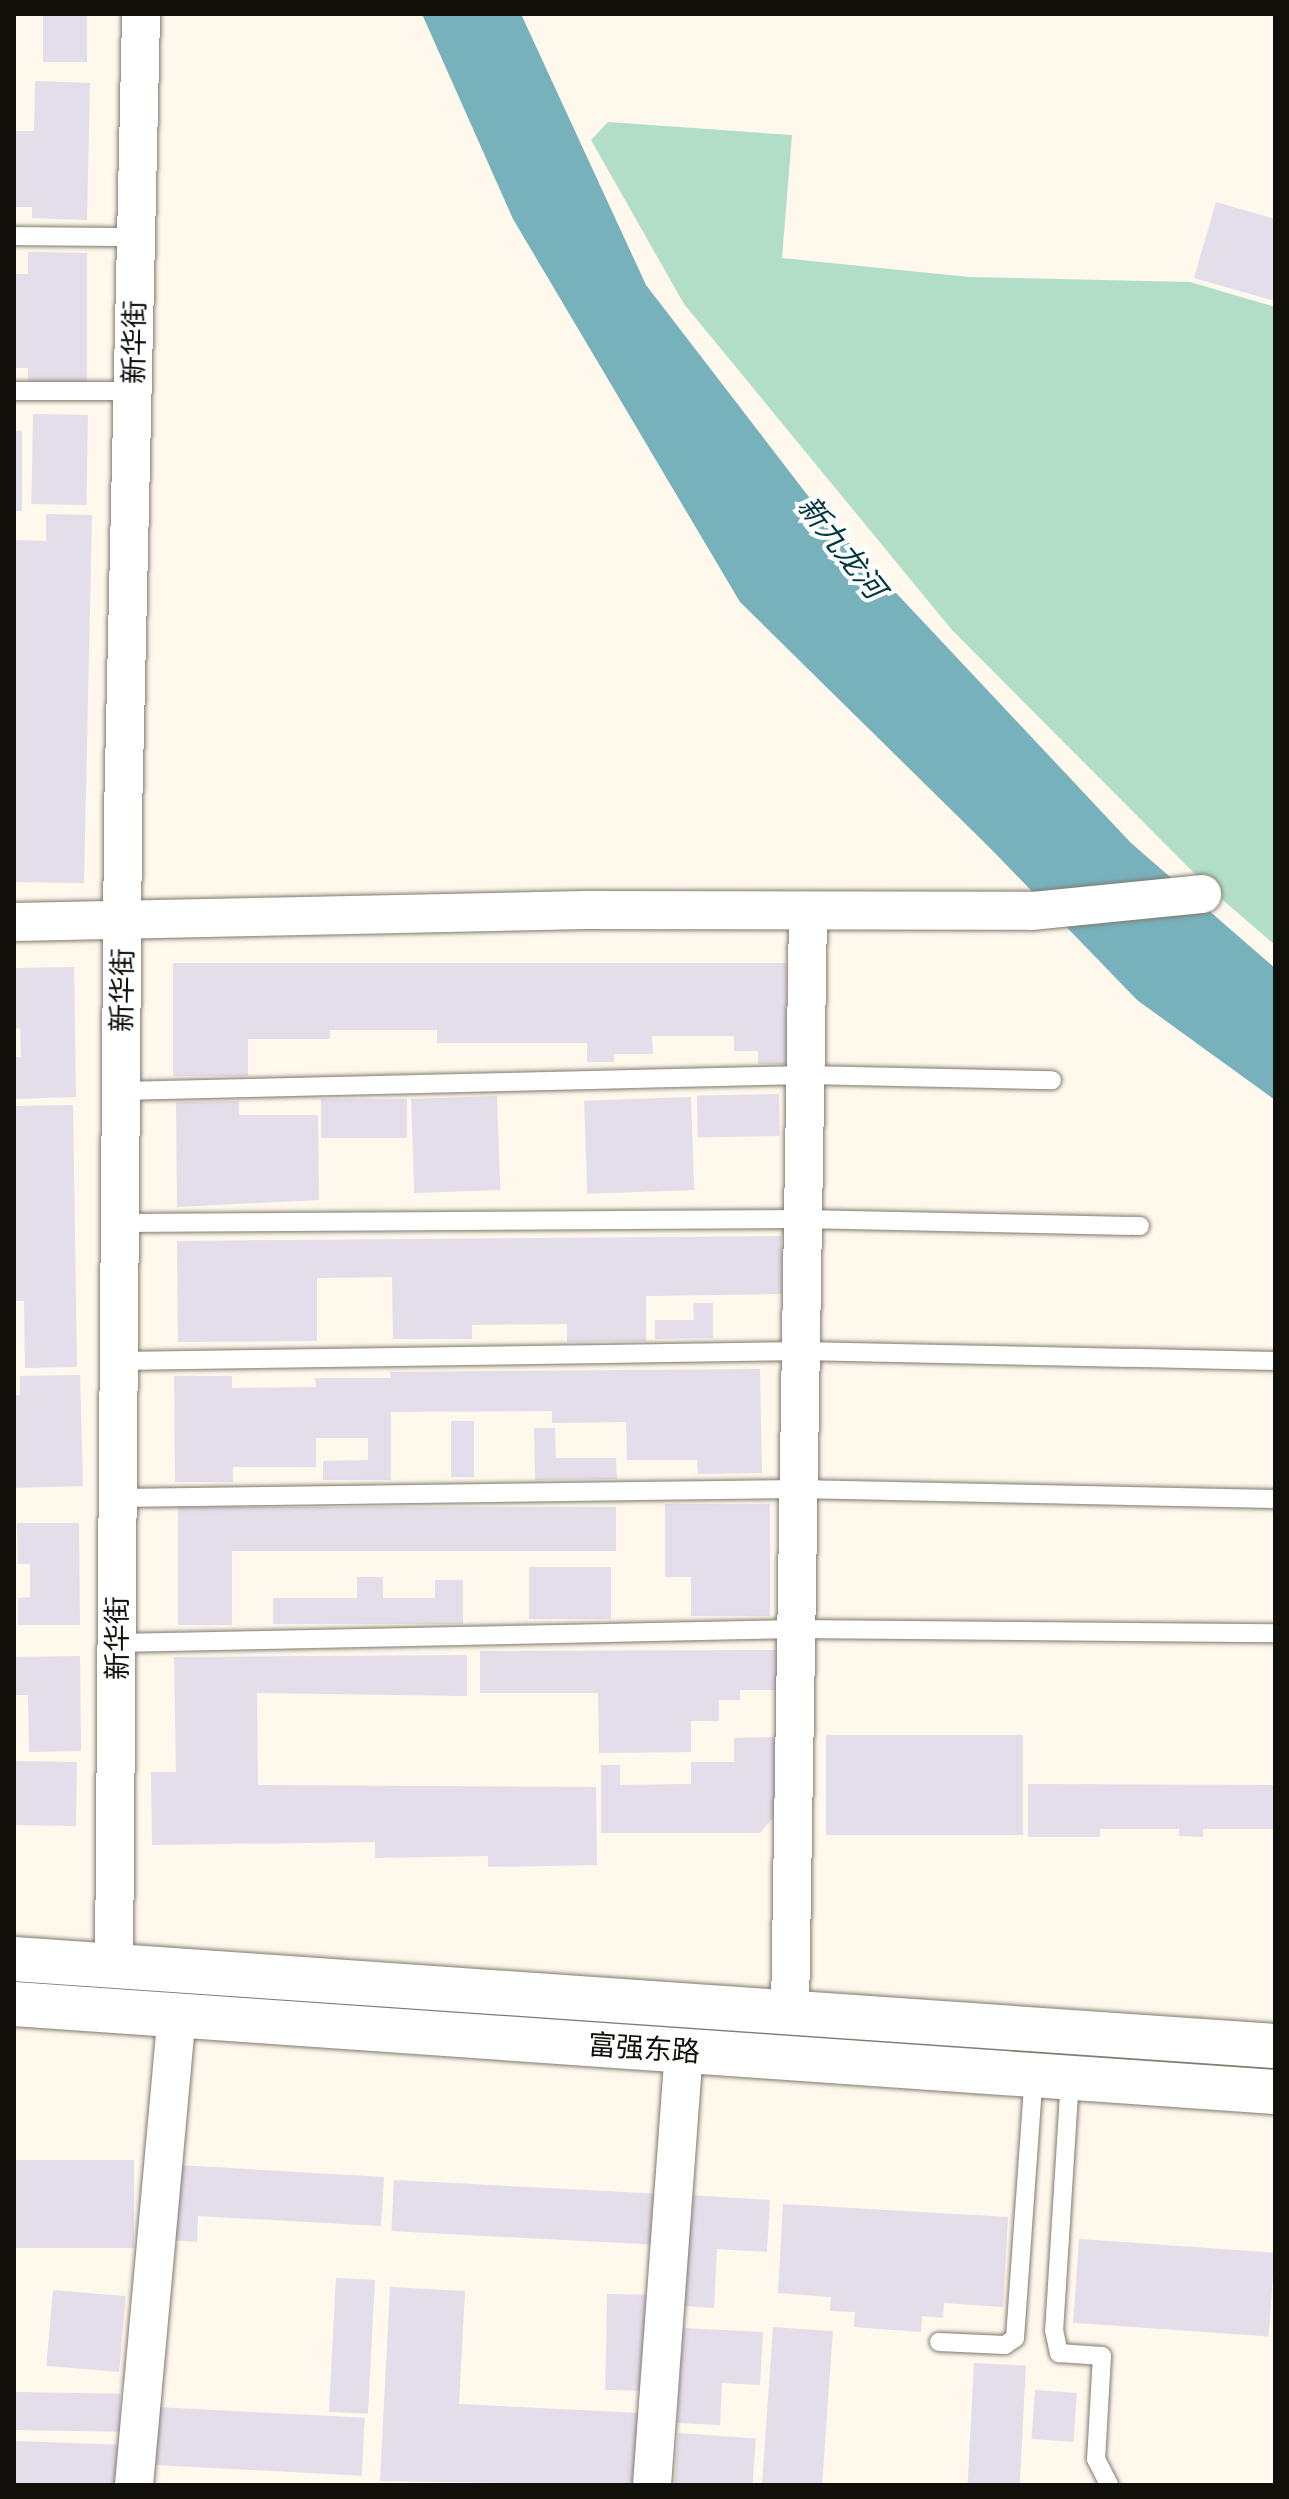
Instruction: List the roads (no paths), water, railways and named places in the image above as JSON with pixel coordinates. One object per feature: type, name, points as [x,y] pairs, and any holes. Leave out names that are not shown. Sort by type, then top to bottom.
[{"type":"main road","name":"富强东路","points":[[14,1959],[1275,2046]]},
{"type":"main road","name":"富强东路","points":[[14,2004],[1275,2092]]},
{"type":"street","name":"新华街","points":[[114,1966],[123,920],[141,14]]},
{"type":"street","points":[[14,922],[585,910],[808,914],[1032,911],[1202,894]]},
{"type":"street","points":[[790,2012],[808,914]]},
{"type":"street","points":[[134,2485],[177,2016]]},
{"type":"street","points":[[652,2485],[684,2051]]},
{"type":"lane","points":[[14,236],[136,237]]},
{"type":"lane","points":[[14,391],[133,391]]},
{"type":"lane","points":[[121,1091],[805,1075],[1052,1080]]},
{"type":"lane","points":[[120,1223],[803,1219],[1140,1226]]},
{"type":"lane","points":[[119,1361],[801,1351],[1275,1361]]},
{"type":"lane","points":[[118,1498],[798,1489],[1275,1499]]},
{"type":"lane","points":[[117,1643],[796,1629],[1275,1633]]},
{"type":"lane","points":[[939,2342],[1005,2345],[1015,2338],[1052,2076]]},
{"type":"lane","points":[[1052,2076],[1054,2330],[1059,2353],[1102,2356],[1096,2459],[1109,2485]]},
{"type":"water","name":"新九龙河","points":[[422,14],[521,14],[646,285],[822,514],[1131,843],[1275,968],[1275,1100],[1137,1000],[991,849],[740,602],[513,219]]}]
